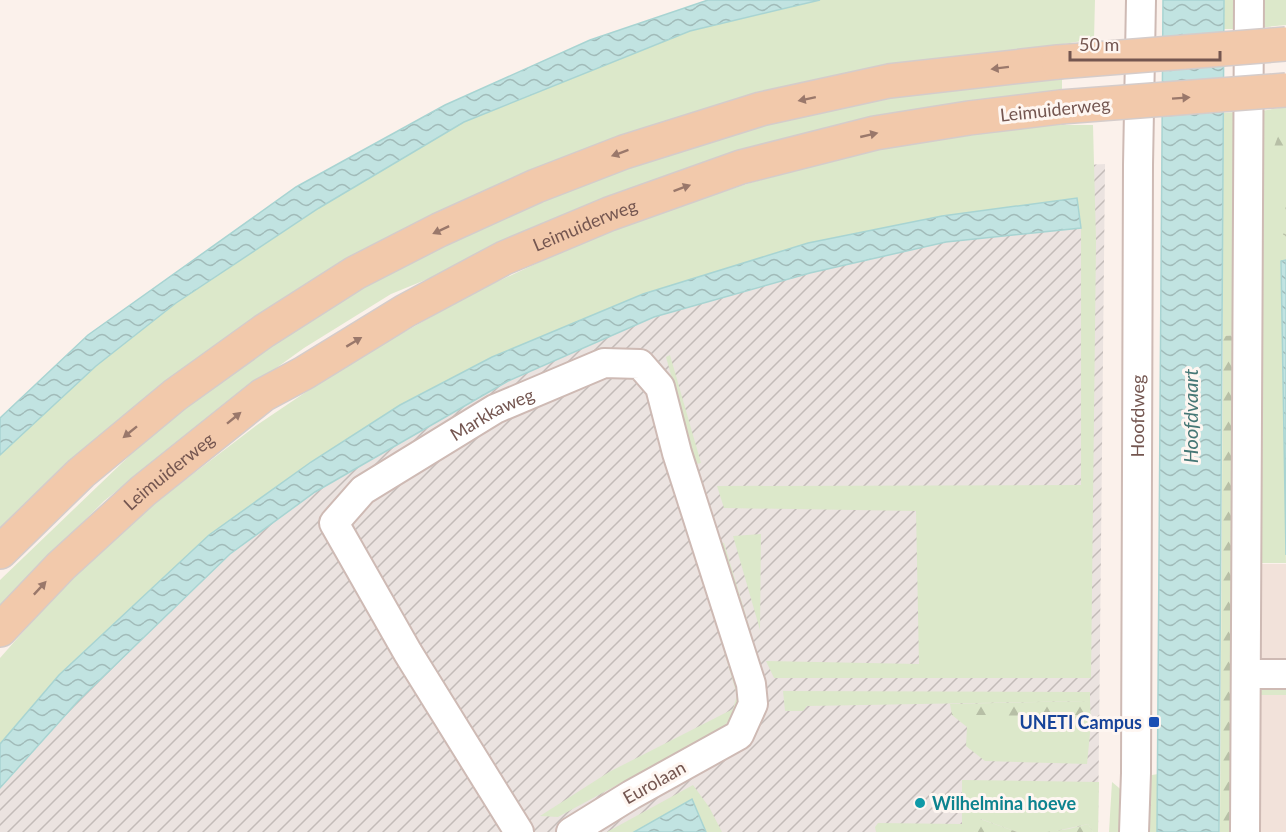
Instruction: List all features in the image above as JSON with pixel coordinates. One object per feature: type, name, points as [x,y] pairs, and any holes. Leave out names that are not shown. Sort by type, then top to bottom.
[{"type":"main road","points":[[0,552],[81,473],[175,395],[264,331],[355,273],[536,186],[624,152],[760,109],[889,81],[1058,62],[1286,44]]},
{"type":"main road","name":"Leimuiderweg","points":[[0,630],[61,566],[143,491],[262,396],[405,311],[504,258],[609,214],[741,167],[875,133],[1060,107],[1286,90]]},
{"type":"street","name":"Hoofdweg","points":[[1134,832],[1140,0]]},
{"type":"street","points":[[1245,832],[1249,0]]},
{"type":"street","name":"Markkaweg","points":[[519,832],[408,653],[334,523],[363,490],[495,409],[604,363],[640,364],[660,387],[677,453],[751,684],[753,704],[739,735]]},
{"type":"street","points":[[1246,674],[1286,674]]},
{"type":"street","name":"Eurolaan","points":[[571,832],[631,795],[739,735]]},
{"type":"shaded area","points":[[1105,164],[1098,832],[0,832],[0,723],[154,549],[932,173]]},
{"type":"shaded area","points":[[1254,564],[1286,564],[1286,832],[1253,832]]},
{"type":"green space","points":[[820,0],[1095,0],[1094,39],[790,89],[389,243],[0,534],[0,455],[96,366],[176,303],[319,208],[464,122],[690,31]]},
{"type":"green space","points":[[1223,0],[1237,0],[1237,29],[1223,29]]},
{"type":"green space","points":[[1257,0],[1286,0],[1286,25],[1256,28]]},
{"type":"green space","points":[[1062,73],[1062,89],[980,105],[462,265],[391,294],[304,348],[229,402],[104,501],[0,606],[0,580],[198,390],[335,299],[452,238],[602,171],[739,128],[950,85]]},
{"type":"green space","points":[[1286,107],[1286,260],[1281,261],[1286,563],[1258,563],[1255,112]]},
{"type":"green space","points":[[1237,112],[1240,335],[1223,336],[1222,113]]},
{"type":"green space","points":[[1042,125],[1093,125],[1096,241],[1091,678],[774,678],[766,661],[919,664],[916,511],[724,508],[717,486],[1081,485],[1081,228],[1077,198],[942,216],[808,243],[643,294],[492,357],[400,405],[311,462],[209,535],[59,675],[0,744],[0,658],[67,582],[143,512],[257,425],[346,365],[475,292],[613,228],[750,183],[861,153],[942,138]]},
{"type":"green space","points":[[1286,130],[1286,153],[1274,147],[1280,131]]},
{"type":"green space","points":[[1286,201],[1286,260],[1281,261]]},
{"type":"green space","points":[[1240,335],[1237,832],[1220,832],[1223,336]]},
{"type":"green space","points":[[670,355],[701,463],[696,464],[666,357]]},
{"type":"green space","points":[[761,534],[760,630],[733,536]]},
{"type":"green space","points":[[718,542],[724,543],[750,629],[745,633]]},
{"type":"green space","points":[[723,648],[727,648],[740,692],[737,709],[724,727],[558,817],[540,816],[609,772],[733,709],[737,695]]},
{"type":"green space","points":[[1286,680],[1286,695],[1255,695],[1255,687]]},
{"type":"green space","points":[[783,691],[1090,692],[1090,701],[807,706],[803,711],[785,711]]},
{"type":"green space","points":[[1090,701],[1091,723],[1076,715],[1020,715],[1019,728],[1016,731],[1008,715],[952,715],[950,704]]},
{"type":"green space","points":[[952,715],[1008,715],[1019,728],[1019,715],[1076,715],[1091,723],[1087,764],[985,761],[966,746],[967,727]]},
{"type":"green space","points":[[1158,774],[1157,832],[1145,832],[1146,776]]},
{"type":"green space","points":[[962,780],[1099,782],[1098,832],[1093,832],[1088,824],[1051,832],[1017,832],[981,819],[972,830],[975,832],[876,832],[875,827],[878,823],[962,824]]},
{"type":"green space","points":[[1112,782],[1125,793],[1125,832],[1109,832]]},
{"type":"green space","points":[[693,785],[709,807],[722,832],[706,832],[692,799],[634,832],[607,832]]},
{"type":"green space","points":[[980,819],[1017,832],[975,832],[971,830]]},
{"type":"green space","points":[[1088,824],[1093,832],[1047,832],[1069,829]]},
{"type":"water","points":[[708,0],[820,0],[690,31],[464,122],[319,208],[176,303],[96,366],[0,455],[0,418],[88,335],[296,187],[445,105],[590,40]]},
{"type":"water","name":"Hoofdvaart","points":[[1163,0],[1224,0],[1219,832],[1157,832]]},
{"type":"water","points":[[1077,198],[1081,228],[946,242],[810,273],[654,317],[508,381],[315,492],[230,554],[78,701],[0,788],[0,744],[59,675],[209,535],[311,462],[400,405],[492,357],[643,294],[808,243],[942,216]]},
{"type":"water","points":[[1286,260],[1286,555],[1281,261]]},
{"type":"water","points":[[692,799],[706,832],[634,832]]},
{"type":"place","name":"UNETI Campus","points":[[1154,722]]},
{"type":"place","name":"Wilhelmina hoeve","points":[[920,803]]}]
